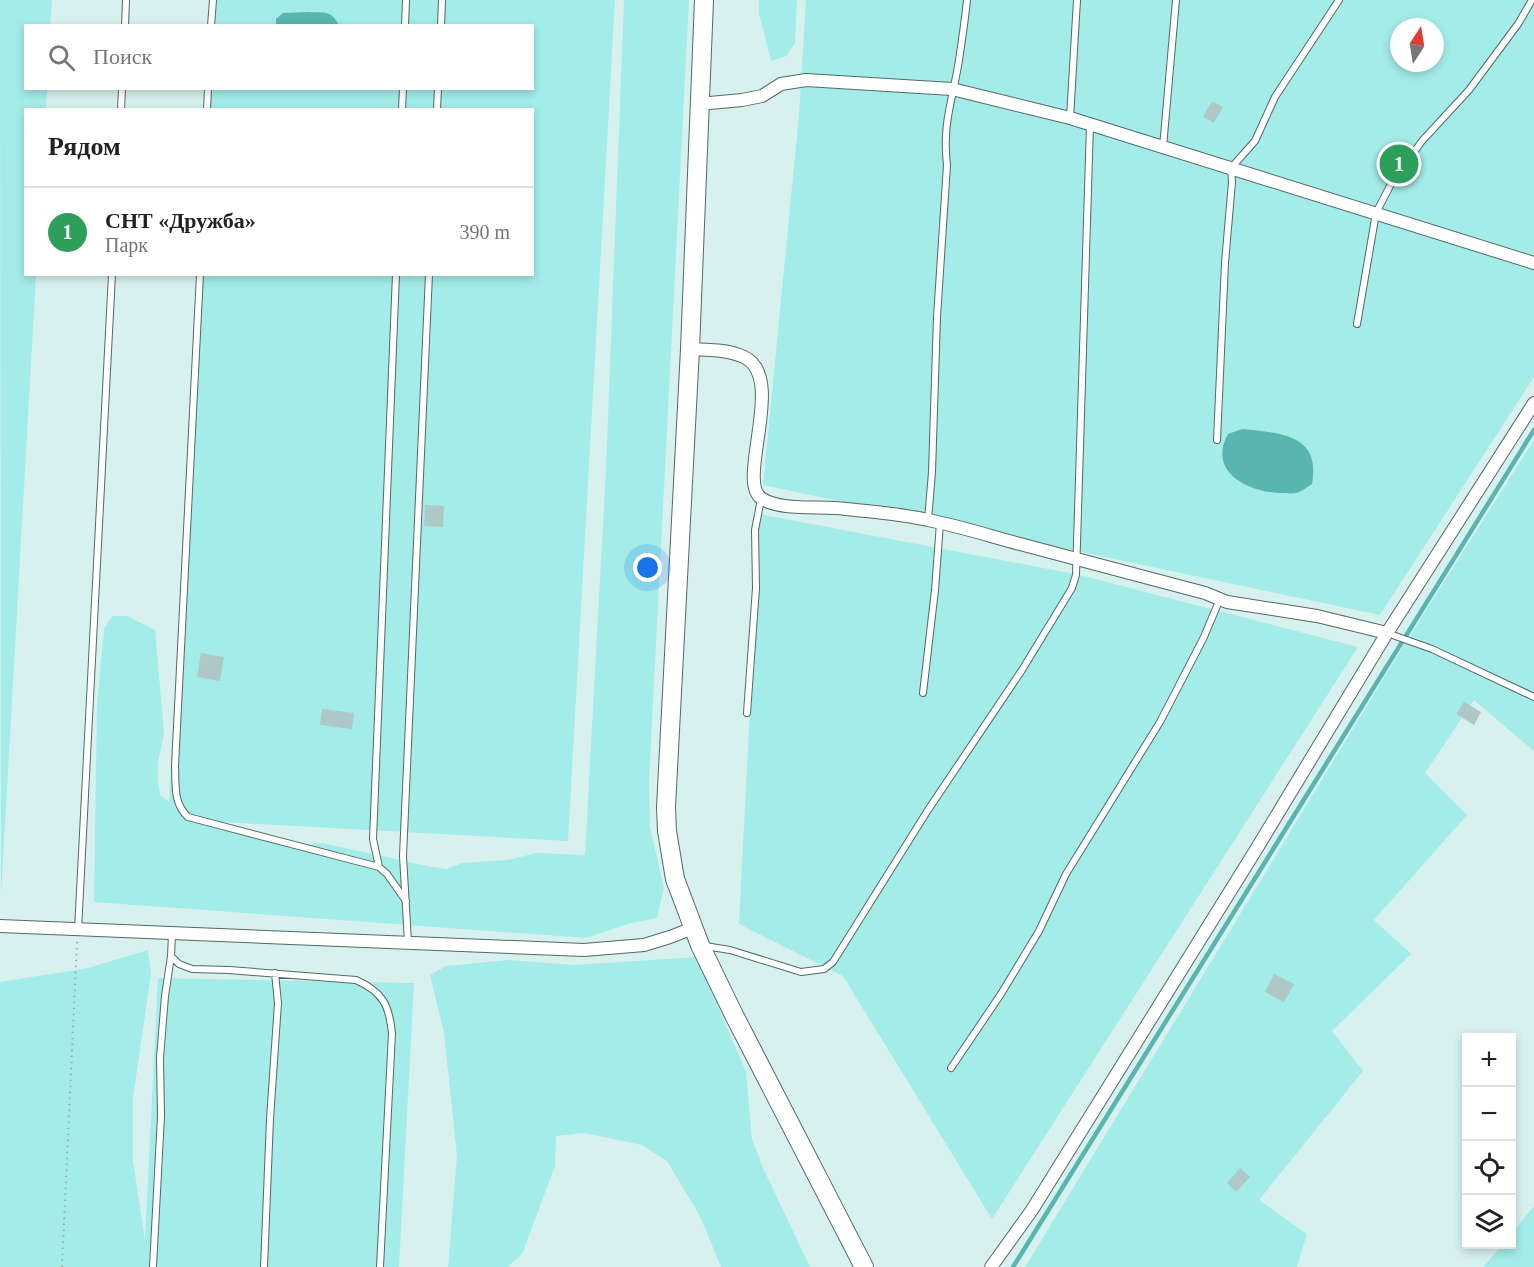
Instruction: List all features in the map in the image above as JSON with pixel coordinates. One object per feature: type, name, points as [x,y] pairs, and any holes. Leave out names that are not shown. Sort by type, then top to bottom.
[{"type":"street","points":[[704,0],[690,349],[666,807],[667,831],[675,879],[697,936],[864,1267]]},
{"type":"street","points":[[699,104],[762,96],[781,84],[806,80],[952,89],[1070,118],[1534,263]]},
{"type":"street","points":[[690,349],[732,353],[745,357],[753,364],[759,377],[762,418],[753,480],[755,492],[772,503],[789,506],[833,507],[934,521],[1205,593],[1227,602],[1317,616],[1391,635]]},
{"type":"street","points":[[991,1267],[1032,1210],[1534,403]]},
{"type":"street","points":[[0,926],[584,950],[644,945],[670,938],[697,936]]},
{"type":"lane","points":[[125,24],[126,0]]},
{"type":"lane","points":[[211,24],[213,0]]},
{"type":"lane","points":[[405,24],[406,0]]},
{"type":"lane","points":[[441,24],[442,0]]},
{"type":"lane","points":[[923,693],[934,521],[932,472],[937,317],[947,165],[944,142],[959,61],[967,0]]},
{"type":"lane","points":[[1070,118],[1077,0]]},
{"type":"lane","points":[[1163,147],[1176,0]]},
{"type":"lane","points":[[1216,440],[1231,168],[1255,141],[1275,97],[1339,0]]},
{"type":"lane","points":[[1357,324],[1376,213],[1391,184],[1422,141],[1469,90],[1518,24],[1532,0]]},
{"type":"lane","points":[[121,108],[122,90]]},
{"type":"lane","points":[[207,108],[208,90]]},
{"type":"lane","points":[[402,90],[402,108]]},
{"type":"lane","points":[[437,108],[438,90]]},
{"type":"lane","points":[[697,936],[730,950],[801,972],[824,969],[833,963],[928,810],[1022,670],[1072,588],[1076,575],[1090,124]]},
{"type":"lane","points":[[78,930],[112,276]]},
{"type":"lane","points":[[200,276],[176,742],[176,798],[180,809],[188,817],[379,867],[387,873],[405,901]]},
{"type":"lane","points":[[379,867],[372,839],[396,276]]},
{"type":"lane","points":[[408,944],[403,856],[429,276]]},
{"type":"lane","points":[[747,713],[756,588],[755,530],[761,498]]},
{"type":"lane","points":[[951,1068],[1001,994],[1039,931],[1066,874],[1160,722],[1203,639],[1220,599]]},
{"type":"lane","points":[[1391,635],[1432,649],[1534,697]]},
{"type":"lane","points":[[153,1267],[160,1116],[160,1058],[172,934]]},
{"type":"lane","points":[[171,956],[179,964],[192,969],[356,980],[372,987],[385,1002],[392,1034],[380,1267]]},
{"type":"lane","points":[[264,1267],[270,1119],[278,1003],[275,974]]},
{"type":"path","points":[[62,1267],[78,930]]},
{"type":"shaded area","points":[[0,0],[52,0],[50,24],[24,24],[24,90],[47,90],[46,108],[24,108],[24,276],[36,276],[1,895]]},
{"type":"shaded area","points":[[214,0],[615,0],[568,841],[202,821],[291,846],[322,843],[447,869],[462,863],[507,860],[537,853],[585,855],[606,469],[624,0],[689,0],[649,781],[650,827],[664,888],[657,918],[628,924],[586,938],[94,902],[97,705],[104,629],[112,616],[127,616],[155,630],[164,733],[158,763],[158,780],[160,795],[169,802],[198,276],[534,276],[534,108],[207,108],[209,90],[534,90],[534,24],[212,24]]},
{"type":"shaded area","points":[[759,0],[797,0],[795,43],[786,56],[771,61],[759,14]]},
{"type":"shaded area","points":[[806,0],[1534,0],[1534,377],[1380,615],[763,485],[799,115]]},
{"type":"shaded area","points":[[283,13],[323,13],[333,17],[338,24],[276,24],[276,19]]},
{"type":"shaded area","points":[[1242,429],[1284,435],[1304,446],[1310,455],[1313,467],[1312,484],[1298,492],[1268,492],[1244,484],[1234,477],[1227,469],[1223,459],[1223,447],[1228,434]]},
{"type":"shaded area","points":[[1534,440],[1534,751],[1474,700],[1425,773],[1467,815],[1374,920],[1411,954],[1332,1031],[1363,1071],[1259,1200],[1307,1234],[1297,1267],[1025,1267],[1404,645]]},
{"type":"shaded area","points":[[760,514],[1080,575],[1358,647],[992,1219],[843,976],[739,924]]},
{"type":"shaded area","points":[[148,950],[151,974],[133,1098],[133,1161],[145,1240],[158,978],[414,983],[399,1267],[0,1267],[0,982],[88,968]]},
{"type":"shaded area","points":[[697,957],[746,1072],[752,1139],[763,1168],[810,1267],[721,1267],[700,1216],[667,1161],[642,1145],[585,1133],[556,1136],[555,1166],[522,1254],[508,1267],[448,1267],[457,1156],[444,1033],[430,975],[446,966],[509,960],[573,965]]},
{"type":"shaded area","points":[[1534,1206],[1534,1267],[1483,1267],[1499,1249],[1516,1249],[1516,1228]]},
{"type":"building","points":[[1212,101],[1223,107],[1214,123],[1203,117]]},
{"type":"building","points":[[425,505],[444,506],[443,527],[424,526]]},
{"type":"building","points":[[201,653],[224,657],[220,681],[197,677]]},
{"type":"building","points":[[1464,702],[1481,712],[1474,725],[1456,714]]},
{"type":"building","points":[[322,709],[354,713],[352,729],[320,725]]},
{"type":"building","points":[[1274,974],[1294,984],[1284,1002],[1265,992]]},
{"type":"building","points":[[1240,1168],[1250,1177],[1236,1192],[1227,1183]]},
{"type":"waterway","points":[[1013,1267],[1534,430]]},
{"type":"place","name":"СНТ «Дружба»","points":[[1399,164]]}]
